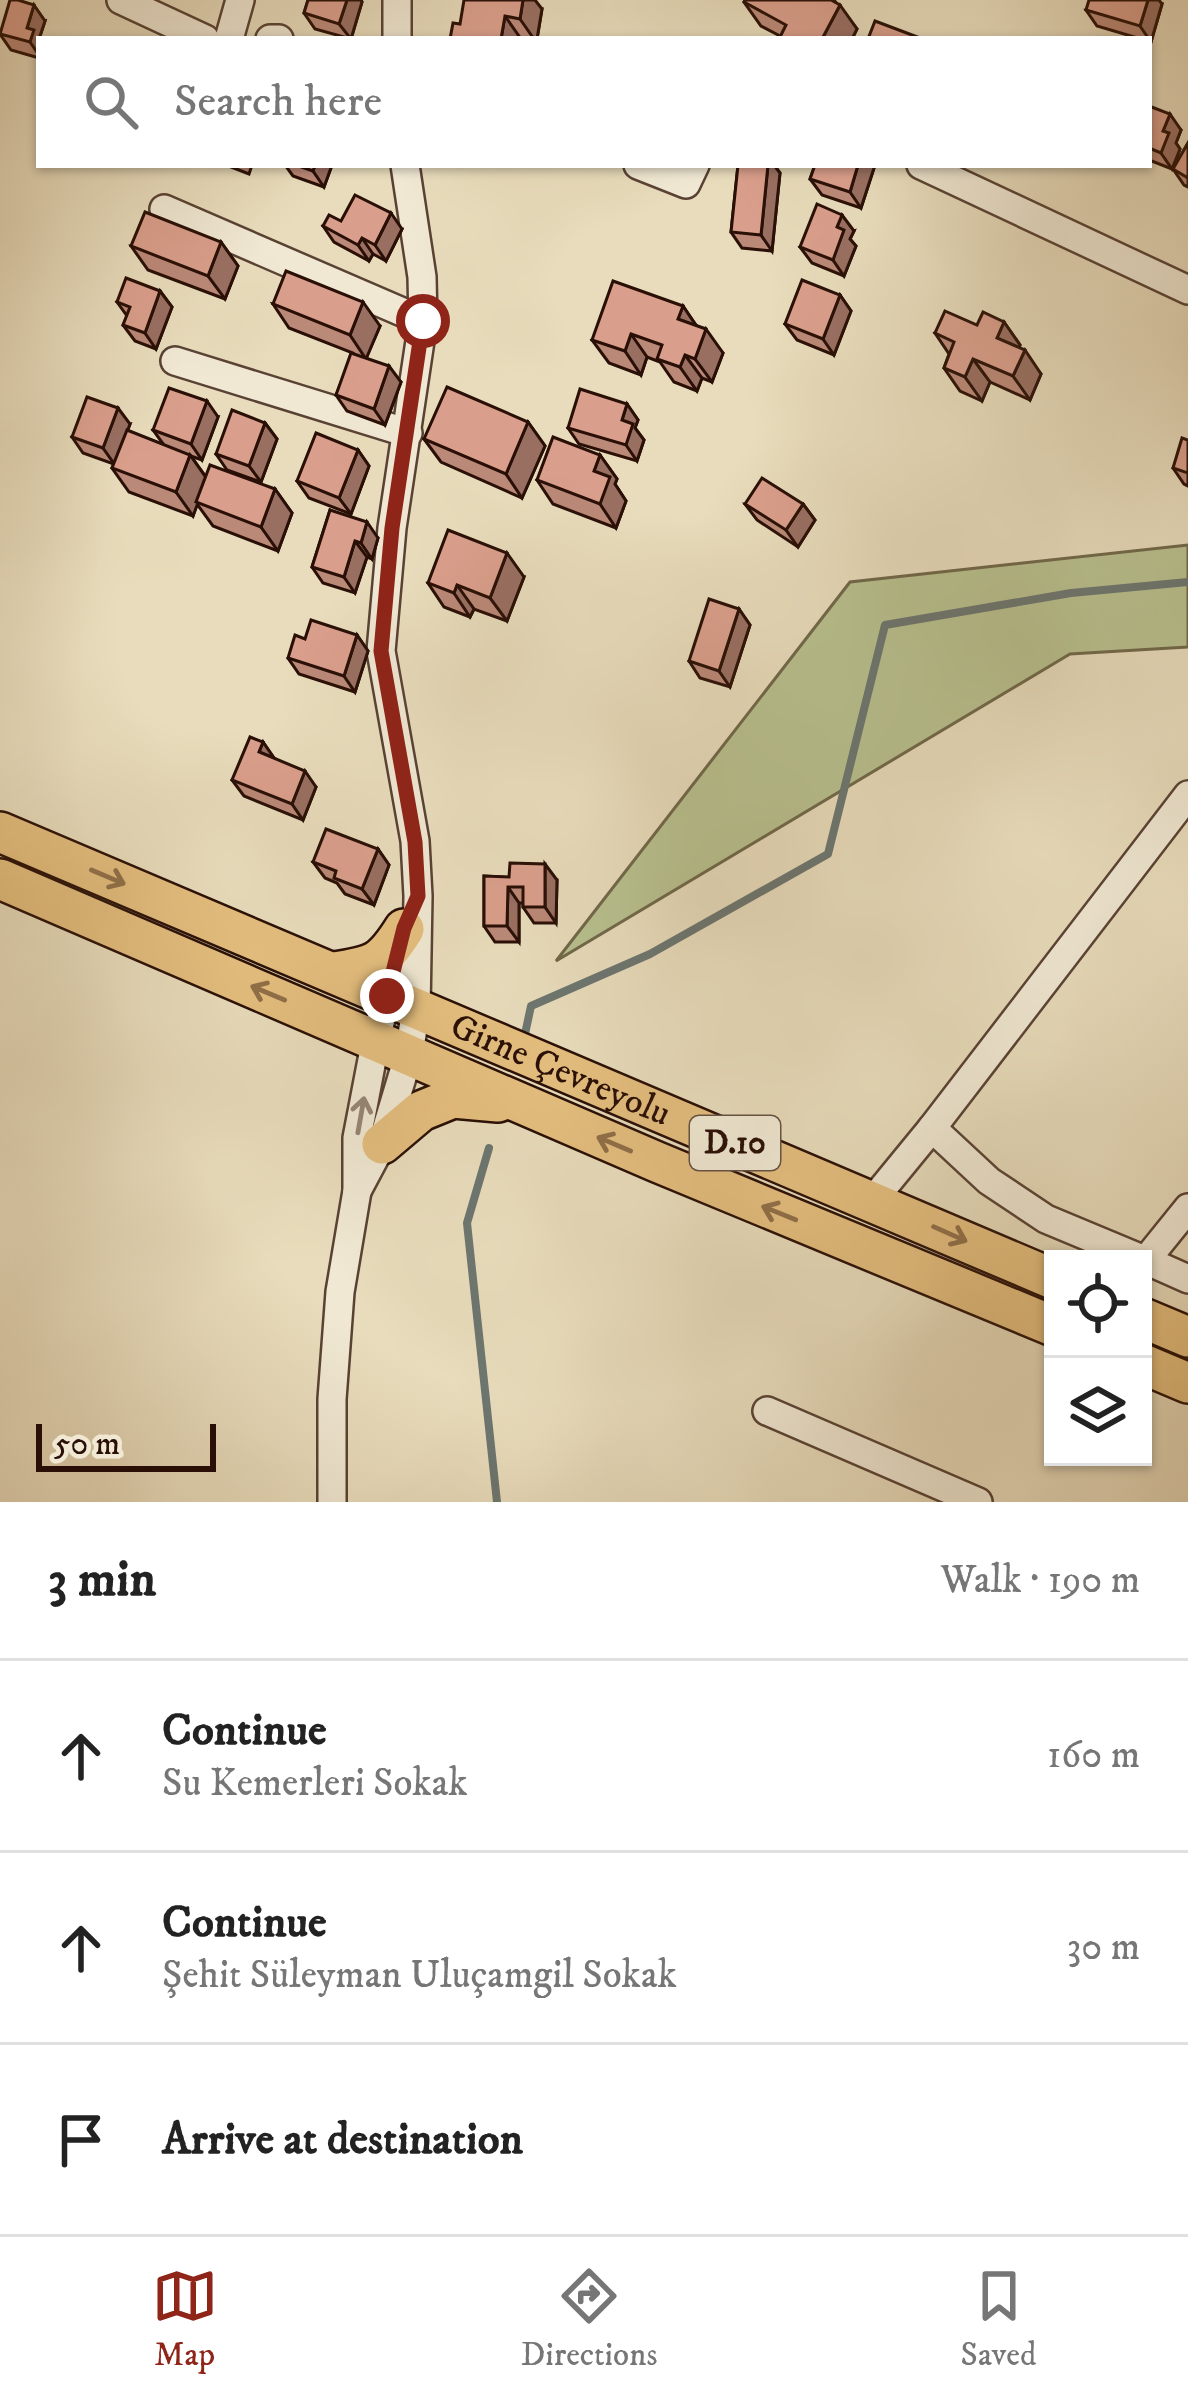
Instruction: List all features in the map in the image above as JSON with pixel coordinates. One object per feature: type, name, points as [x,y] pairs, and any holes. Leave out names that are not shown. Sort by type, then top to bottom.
[{"type":"highway","name":"Girne Çevreyolu","points":[[0,832],[1044,1275]]},
{"type":"highway","name":"Girne Çevreyolu","points":[[0,879],[1044,1322]]},
{"type":"highway","points":[[334,972],[368,967],[390,952],[411,912]]},
{"type":"highway","points":[[382,1144],[421,1111],[453,1098],[521,1104]]},
{"type":"highway","points":[[1152,1322],[1188,1337]]},
{"type":"highway","points":[[1152,1368],[1188,1383]]},
{"type":"street","points":[[121,0],[199,36]]},
{"type":"street","points":[[230,36],[240,0]]},
{"type":"street","points":[[397,0],[397,36]]},
{"type":"street","points":[[357,1191],[382,1144],[392,1047],[402,1002],[415,842],[381,651],[392,528],[423,321],[422,277],[405,168]]},
{"type":"street","points":[[646,168],[686,184],[694,168]]},
{"type":"street","points":[[927,168],[1188,290]]},
{"type":"street","points":[[164,209],[423,321]]},
{"type":"street","points":[[176,361],[408,433]]},
{"type":"street","points":[[873,1200],[1188,795]]},
{"type":"street","points":[[332,1502],[332,1400],[338,1313],[357,1191],[357,1138],[392,1047]]},
{"type":"street","points":[[932,1128],[989,1181],[1046,1219],[1120,1250]]},
{"type":"street","points":[[1152,1251],[1188,1208]]},
{"type":"street","points":[[1152,1263],[1188,1279]]},
{"type":"street","points":[[767,1411],[978,1502]]},
{"type":"green space","points":[[1188,545],[1188,647],[1070,654],[556,961],[850,582]]},
{"type":"building","points":[[10,0],[34,5],[27,28],[34,30],[30,42],[0,34]]},
{"type":"building","points":[[308,0],[347,0],[339,24],[304,13]]},
{"type":"building","points":[[464,0],[523,0],[520,19],[505,16],[502,36],[451,36],[453,23],[460,24]]},
{"type":"building","points":[[831,0],[840,5],[824,36],[780,36],[786,25],[744,2]]},
{"type":"building","points":[[1089,0],[1148,0],[1140,26],[1086,10]]},
{"type":"building","points":[[875,21],[915,36],[869,36]]},
{"type":"building","points":[[1152,107],[1170,114],[1161,153],[1152,149]]},
{"type":"building","points":[[1188,143],[1188,178],[1173,169]]},
{"type":"building","points":[[738,168],[768,168],[761,235],[731,232]]},
{"type":"building","points":[[814,168],[857,168],[850,192],[810,179]]},
{"type":"building","points":[[355,195],[391,213],[375,245],[362,238],[358,245],[323,226],[329,215],[341,221]]},
{"type":"building","points":[[817,204],[842,215],[837,227],[844,230],[833,260],[800,247]]},
{"type":"building","points":[[145,212],[221,242],[208,276],[131,246]]},
{"type":"building","points":[[286,271],[363,302],[350,335],[273,304]]},
{"type":"building","points":[[126,278],[160,291],[145,333],[123,325],[130,307],[117,302]]},
{"type":"building","points":[[802,280],[840,295],[823,339],[785,324]]},
{"type":"building","points":[[613,281],[683,306],[678,319],[706,329],[695,359],[685,355],[680,367],[657,359],[662,345],[631,334],[625,351],[592,340]]},
{"type":"building","points":[[945,311],[977,325],[983,312],[1004,322],[997,338],[1025,350],[1013,376],[973,359],[965,377],[944,368],[954,342],[935,333]]},
{"type":"building","points":[[351,353],[389,366],[374,409],[336,395]]},
{"type":"building","points":[[447,387],[528,422],[506,474],[424,439]]},
{"type":"building","points":[[169,388],[207,401],[191,444],[153,430]]},
{"type":"building","points":[[580,389],[627,404],[622,420],[633,424],[626,445],[568,428]]},
{"type":"building","points":[[87,397],[118,408],[103,448],[72,437]]},
{"type":"building","points":[[232,410],[265,423],[249,466],[216,454]]},
{"type":"building","points":[[127,430],[190,455],[176,492],[112,468]]},
{"type":"building","points":[[316,433],[358,450],[339,498],[297,481]]},
{"type":"building","points":[[553,437],[600,455],[594,471],[610,477],[600,504],[537,480]]},
{"type":"building","points":[[1182,438],[1188,440],[1188,473],[1173,468]]},
{"type":"building","points":[[210,465],[275,489],[261,527],[196,502]]},
{"type":"building","points":[[762,478],[803,504],[786,530],[745,504]]},
{"type":"building","points":[[330,510],[367,522],[361,543],[355,541],[344,577],[312,567]]},
{"type":"building","points":[[448,530],[507,553],[490,598],[457,585],[454,593],[428,583]]},
{"type":"building","points":[[709,599],[739,609],[719,671],[689,661]]},
{"type":"building","points":[[311,620],[357,635],[344,676],[288,658],[295,635],[305,639]]},
{"type":"building","points":[[250,737],[263,742],[259,752],[305,771],[292,804],[232,780]]},
{"type":"building","points":[[326,829],[378,849],[362,889],[334,878],[336,871],[313,862]]},
{"type":"building","points":[[510,863],[545,864],[545,907],[523,907],[523,887],[508,887],[507,926],[484,926],[484,876],[509,877]]},
{"type":"waterway","points":[[525,1034],[531,1006],[650,954],[828,854],[885,625],[1071,593],[1188,582]]},
{"type":"waterway","points":[[489,1148],[467,1223],[497,1502]]},
{"type":"route","points":[[387,996],[404,928],[418,896],[415,842],[381,651],[392,528],[423,321]]}]
